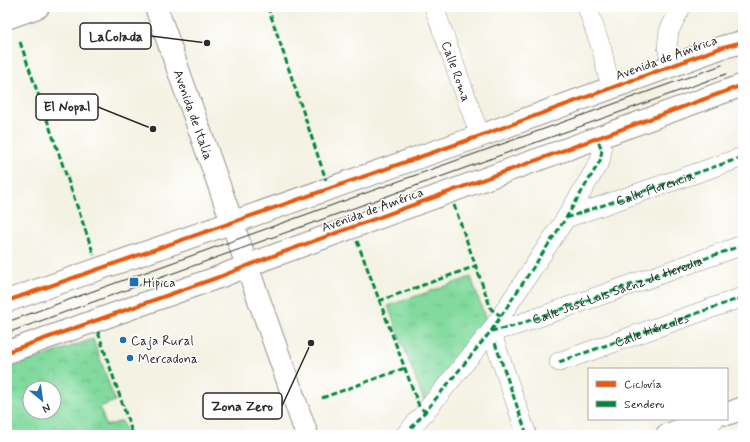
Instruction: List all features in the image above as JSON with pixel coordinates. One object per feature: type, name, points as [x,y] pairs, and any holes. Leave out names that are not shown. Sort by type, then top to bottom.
[{"type":"main road","points":[[7,18],[38,7]]},
{"type":"main road","name":"Avenida de Italia","points":[[156,7],[307,435]]},
{"type":"main road","name":"Avenida de América","points":[[7,301],[480,136],[723,47],[743,42]]},
{"type":"main road","name":"Avenida de América","points":[[7,352],[743,85]]},
{"type":"main road","points":[[728,414],[743,408]]},
{"type":"main road","points":[[667,435],[710,420]]},
{"type":"street","name":"Calle Roma","points":[[434,7],[480,136]]},
{"type":"street","points":[[587,7],[602,50],[607,73],[613,87]]},
{"type":"street","points":[[672,66],[667,47],[669,31],[681,7]]},
{"type":"street","points":[[405,435],[493,337],[600,161],[602,150],[597,138]]},
{"type":"street","name":"Calle Florencia","points":[[566,218],[743,157]]},
{"type":"street","name":"Calle José Luis Sáenz de Heredia","points":[[493,337],[511,327],[743,245]]},
{"type":"street","name":"Calle Hércules","points":[[559,362],[743,298]]},
{"type":"street","points":[[493,337],[528,435]]},
{"type":"green space","points":[[471,277],[486,320],[424,401],[388,306]]},
{"type":"green space","points":[[93,339],[115,401],[100,407],[106,426],[122,421],[127,435],[7,435],[7,369]]},
{"type":"tram line","points":[[7,322],[722,65]]},
{"type":"tram line","points":[[7,333],[726,74]]},
{"type":"marked path","points":[[268,7],[326,180]]},
{"type":"marked path","points":[[20,42],[94,255]]},
{"type":"marked path","points":[[405,435],[491,331],[566,218],[600,161],[602,150],[597,138]]},
{"type":"marked path","points":[[566,218],[743,157]]},
{"type":"marked path","points":[[454,205],[491,309],[501,316]]},
{"type":"marked path","points":[[357,241],[419,406],[425,412]]},
{"type":"marked path","points":[[491,331],[511,327],[743,245]]},
{"type":"marked path","points":[[379,301],[476,266]]},
{"type":"marked path","points":[[559,362],[743,297]]},
{"type":"marked path","points":[[98,332],[133,435]]},
{"type":"marked path","points":[[495,343],[527,435]]},
{"type":"marked path","points":[[322,398],[405,368]]},
{"type":"cycle path","points":[[7,301],[480,136],[723,47],[743,42]]},
{"type":"cycle path","points":[[7,352],[219,277],[743,85]]},
{"type":"place","name":"LaColada","points":[[207,43]]},
{"type":"place","name":"El Nopal","points":[[153,129]]},
{"type":"place","name":"Hípica","points":[[134,282]]},
{"type":"place","name":"Caja Rural","points":[[123,340]]},
{"type":"place","name":"Zona Zero","points":[[311,343]]},
{"type":"place","name":"Mercadona","points":[[130,358]]}]
